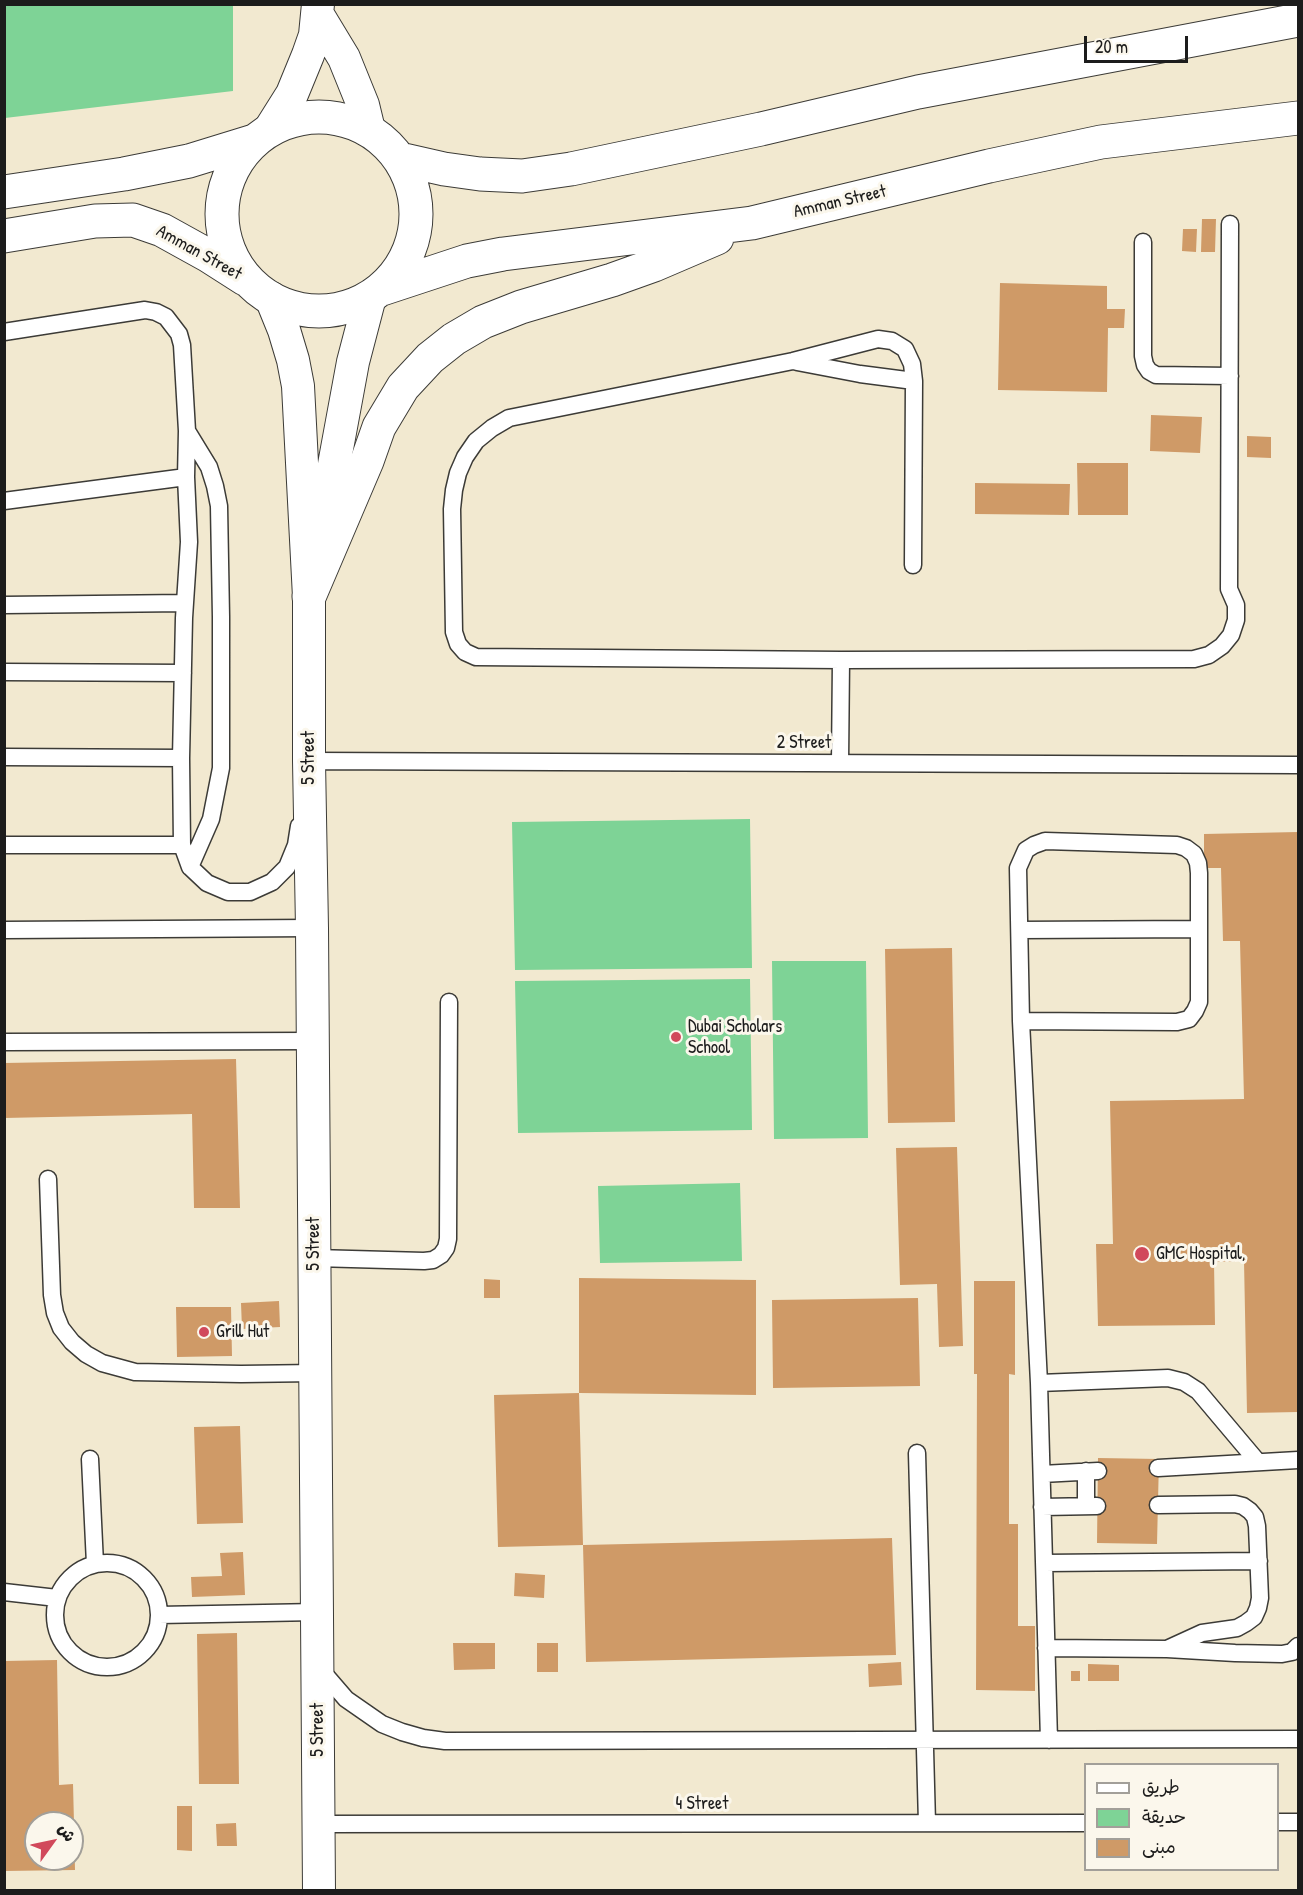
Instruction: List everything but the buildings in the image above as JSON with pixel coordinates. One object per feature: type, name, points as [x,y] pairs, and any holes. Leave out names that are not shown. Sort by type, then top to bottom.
[{"type":"street","points":[[318,10],[354,81],[369,130]]},
{"type":"street","points":[[4,192],[124,174],[178,163],[262,135],[294,119],[320,116],[345,120],[369,130],[386,142],[400,159],[411,179],[416,203],[416,227],[410,250],[398,271],[376,293],[351,306],[331,311],[310,311],[290,306],[261,290],[235,261],[225,237],[222,211],[226,185],[237,162],[262,135],[282,112],[301,75],[315,35],[318,10]]},
{"type":"street","points":[[400,159],[444,169],[522,176],[761,129],[918,92],[1299,20]]},
{"type":"street","name":"Amman Street","points":[[376,293],[467,261],[503,254],[752,223],[989,166],[1101,142],[1299,118]]},
{"type":"street","name":"Amman Street","points":[[4,236],[95,221],[134,220],[162,230],[209,256],[261,290]]},
{"type":"street","points":[[309,597],[379,427],[403,387],[430,358],[454,339],[483,322],[521,307],[630,274],[752,223]]},
{"type":"street","name":"5 Street","points":[[261,290],[284,330],[298,386],[309,597],[319,1890]]},
{"type":"street","name":"5 Street","points":[[309,597],[353,362],[376,293]]},
{"type":"lane","points":[[913,565],[914,381],[912,364],[905,349],[892,341],[878,339],[794,361],[509,418],[476,441],[465,457],[454,490],[452,509],[454,632],[458,644],[465,652],[476,657],[841,660],[1194,659],[1209,655],[1222,646],[1231,635],[1236,620],[1236,605],[1229,589],[1230,224]]},
{"type":"lane","points":[[1143,242],[1144,365],[1156,375],[1230,376]]},
{"type":"lane","points":[[4,332],[145,310],[166,317],[179,334],[182,345],[187,431],[186,477],[189,542],[181,758],[182,845],[190,867],[207,883],[228,892],[250,892],[272,882],[287,867],[296,845],[309,761]]},
{"type":"lane","points":[[794,361],[860,374],[914,381]]},
{"type":"lane","points":[[187,431],[209,467],[219,506],[221,628],[221,768],[211,819],[190,867]]},
{"type":"lane","points":[[4,501],[186,477]]},
{"type":"lane","points":[[4,605],[185,603]]},
{"type":"lane","points":[[840,763],[841,660]]},
{"type":"lane","points":[[4,672],[183,673]]},
{"type":"lane","points":[[4,757],[181,758]]},
{"type":"lane","name":"2 Street","points":[[309,761],[1299,765]]},
{"type":"lane","points":[[1022,1021],[1177,1022],[1189,1019],[1199,1002],[1198,862],[1194,854],[1176,845],[1045,841],[1026,850],[1018,868],[1022,1021],[1039,1383],[1049,1740]]},
{"type":"lane","points":[[4,844],[182,845]]},
{"type":"lane","points":[[4,930],[312,928]]},
{"type":"lane","points":[[1020,930],[1199,929]]},
{"type":"lane","points":[[315,1258],[433,1260],[446,1248],[448,1239],[449,1002]]},
{"type":"lane","points":[[4,1042],[313,1041]]},
{"type":"lane","points":[[48,1179],[52,1295],[55,1313],[61,1328],[86,1354],[102,1363],[135,1372],[316,1373]]},
{"type":"lane","points":[[1039,1383],[1168,1378],[1184,1382],[1198,1391],[1257,1461]]},
{"type":"lane","points":[[917,1453],[927,1823]]},
{"type":"lane","points":[[90,1459],[95,1564]]},
{"type":"lane","points":[[1158,1468],[1299,1460]]},
{"type":"lane","points":[[1042,1473],[1092,1471],[1092,1506],[1042,1507]]},
{"type":"lane","points":[[1158,1505],[1235,1504],[1243,1506],[1256,1517],[1259,1561],[1260,1598],[1254,1617],[1237,1628],[1202,1633],[1167,1649]]},
{"type":"lane","points":[[1044,1563],[1259,1561]]},
{"type":"lane","points":[[111,1562],[126,1566],[139,1574],[150,1586],[156,1599],[159,1615],[150,1644],[140,1654],[113,1667],[95,1665],[80,1659],[67,1647],[57,1632],[55,1616],[57,1598],[63,1586],[82,1568],[95,1564],[111,1562]]},
{"type":"lane","points":[[4,1592],[57,1598]]},
{"type":"lane","points":[[159,1615],[317,1612]]},
{"type":"lane","points":[[1046,1648],[1167,1649],[1282,1654],[1292,1652],[1299,1646]]},
{"type":"lane","points":[[318,1666],[346,1699],[382,1724],[402,1732],[445,1741],[1299,1739]]},
{"type":"lane","points":[[1279,1822],[1299,1822]]},
{"type":"lane","name":"4 Street","points":[[319,1824],[1084,1823]]},
{"type":"green space","points":[[4,5],[233,5],[233,91],[5,118]]},
{"type":"green space","points":[[750,819],[752,968],[515,970],[512,822]]},
{"type":"green space","points":[[772,961],[866,961],[868,1138],[774,1139]]},
{"type":"green space","points":[[750,979],[752,1130],[518,1133],[515,981]]},
{"type":"green space","points":[[740,1183],[742,1261],[600,1263],[598,1186]]},
{"type":"place","name":"Dubai Scholars School","points":[[676,1037]]},
{"type":"place","name":"GMC Hospital,","points":[[1142,1254]]},
{"type":"place","name":"Grill Hut","points":[[204,1332]]}]
